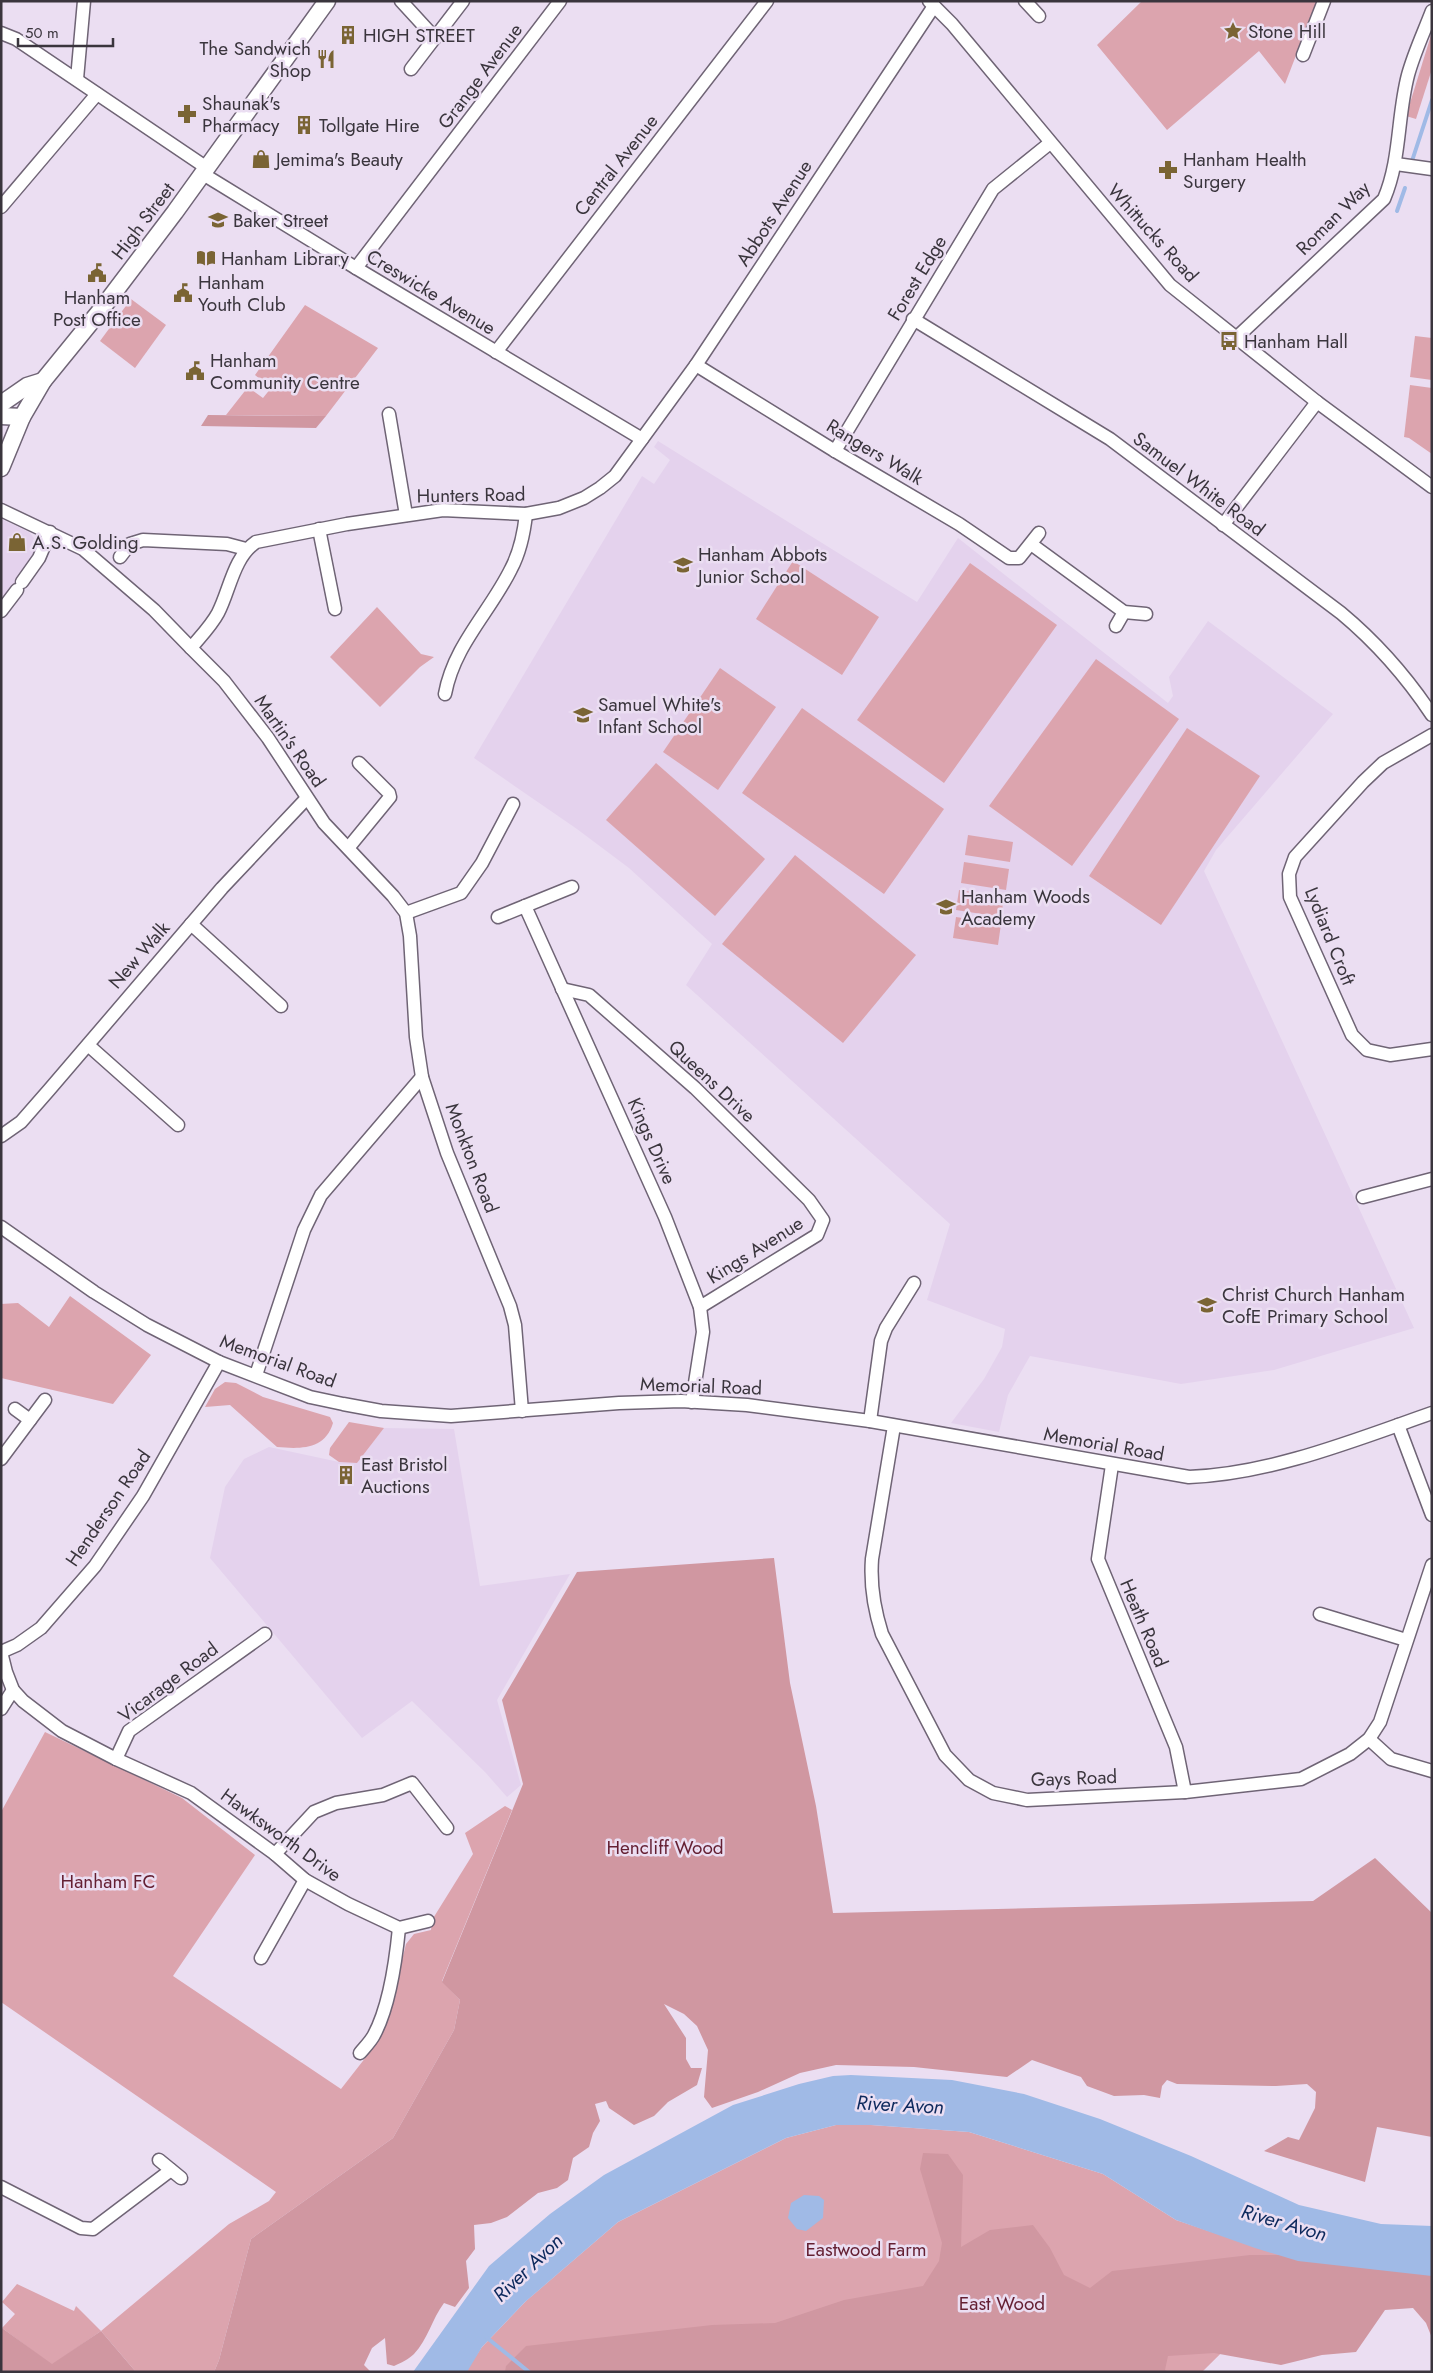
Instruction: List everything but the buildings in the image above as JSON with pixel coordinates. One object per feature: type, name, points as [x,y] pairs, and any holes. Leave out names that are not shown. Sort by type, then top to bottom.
[{"type":"main road","name":"High Street","points":[[1,468],[7,431],[22,417],[43,381],[100,311],[205,171],[327,1]]},
{"type":"main road","points":[[1,404],[27,386],[43,381]]},
{"type":"main road","points":[[1,416],[22,417]]},
{"type":"street","points":[[77,79],[84,1]]},
{"type":"street","points":[[401,1],[435,38]]},
{"type":"street","points":[[411,69],[463,1]]},
{"type":"street","name":"Grange Avenue","points":[[356,268],[560,1]]},
{"type":"street","name":"Central Avenue","points":[[496,352],[767,1]]},
{"type":"street","points":[[1025,1],[1039,16]]},
{"type":"street","points":[[1302,56],[1324,1]]},
{"type":"street","name":"Whittucks Road","points":[[932,4],[952,24],[1170,285],[1235,339],[1432,487]]},
{"type":"street","name":"Abbots Avenue","points":[[642,438],[696,365],[932,4]]},
{"type":"street","name":"Roman Way","points":[[1235,339],[1384,199],[1396,164],[1408,76],[1432,10]]},
{"type":"street","name":"Creswicke Avenue","points":[[1,33],[16,39],[77,79],[205,171],[356,268],[642,438]]},
{"type":"street","points":[[1,208],[97,94]]},
{"type":"street","name":"Forest Edge","points":[[835,451],[993,189],[1050,143]]},
{"type":"street","points":[[1396,164],[1432,169]]},
{"type":"street","name":"Samuel White Road","points":[[914,319],[1110,439],[1371,638],[1415,689],[1432,715]]},
{"type":"street","name":"Rangers Walk","points":[[696,365],[835,451],[959,524],[1009,558],[1019,558],[1039,533]]},
{"type":"street","points":[[1222,525],[1317,402]]},
{"type":"street","points":[[389,414],[406,514]]},
{"type":"street","name":"Hunters Road","points":[[246,549],[256,542],[406,514],[444,510],[526,514],[559,508],[584,498],[616,476],[642,438]]},
{"type":"street","name":"Martin's Road","points":[[1,510],[50,532],[83,550],[113,574],[192,648],[224,681],[268,738],[306,799],[324,823],[394,896],[406,914]]},
{"type":"street","points":[[445,694],[452,667],[462,646],[511,570],[524,537],[526,514]]},
{"type":"street","points":[[319,529],[335,609]]},
{"type":"street","points":[[1,611],[39,558],[50,532]]},
{"type":"street","points":[[120,557],[130,544],[143,540],[228,544],[246,549],[236,568],[217,615],[192,648]]},
{"type":"street","points":[[1031,544],[1124,612],[1146,614]]},
{"type":"street","points":[[1116,626],[1124,612]]},
{"type":"street","name":"Lydiard Croft","points":[[1432,735],[1383,763],[1363,782],[1296,857],[1289,874],[1290,897],[1352,1035],[1367,1050],[1390,1056],[1432,1048]]},
{"type":"street","points":[[348,847],[388,800],[389,792],[359,763]]},
{"type":"street","name":"New Walk","points":[[1,1136],[21,1122],[191,924],[306,799]]},
{"type":"street","points":[[406,914],[461,892],[482,863],[513,804]]},
{"type":"street","points":[[498,917],[572,887]]},
{"type":"street","name":"Kings Drive","points":[[525,906],[665,1217],[700,1307],[703,1332],[692,1402]]},
{"type":"street","name":"Monkton Road","points":[[406,914],[410,936],[416,1037],[422,1077],[447,1153],[510,1306],[515,1325],[522,1411]]},
{"type":"street","points":[[191,924],[281,1006]]},
{"type":"street","name":"Queens Drive","points":[[562,989],[589,995],[688,1082],[798,1188],[823,1220]]},
{"type":"street","points":[[88,1045],[178,1125]]},
{"type":"street","points":[[256,1375],[304,1230],[321,1195],[422,1077]]},
{"type":"street","points":[[1362,1196],[1432,1179]]},
{"type":"street","name":"Kings Avenue","points":[[700,1307],[817,1235],[823,1220]]},
{"type":"street","name":"Memorial Road","points":[[1,1227],[94,1292],[147,1325],[219,1362],[310,1397],[381,1411],[450,1416],[619,1403],[692,1402],[800,1410],[1189,1477],[1220,1476],[1319,1452],[1432,1413]]},
{"type":"street","points":[[870,1421],[882,1341],[886,1328],[914,1283]]},
{"type":"street","name":"Henderson Road","points":[[1,1652],[16,1645],[41,1628],[94,1566],[143,1496],[219,1362]]},
{"type":"street","points":[[1,1459],[45,1400]]},
{"type":"street","points":[[15,1408],[30,1420]]},
{"type":"street","points":[[1398,1425],[1432,1515]]},
{"type":"street","name":"Gays Road","points":[[894,1426],[872,1559],[872,1597],[882,1634],[945,1755],[970,1780],[993,1793],[1027,1800],[1185,1792],[1301,1779],[1350,1754],[1369,1739],[1380,1722],[1432,1565]]},
{"type":"street","name":"Heath Road","points":[[1112,1465],[1098,1559],[1176,1747],[1185,1792]]},
{"type":"street","points":[[1320,1614],[1406,1640]]},
{"type":"street","name":"Vicarage Road","points":[[116,1759],[129,1731],[265,1634]]},
{"type":"street","points":[[1,1652],[13,1690],[23,1701],[62,1732],[116,1759]]},
{"type":"street","points":[[1,1709],[13,1690]]},
{"type":"street","points":[[1369,1739],[1391,1759],[1432,1772]]},
{"type":"street","name":"Hawksworth Drive","points":[[116,1759],[191,1792],[275,1854],[305,1880],[348,1904],[399,1928]]},
{"type":"street","points":[[275,1854],[314,1812],[336,1802],[383,1796],[412,1783],[447,1828]]},
{"type":"street","points":[[261,1958],[305,1880]]},
{"type":"street","points":[[360,2053],[374,2036],[381,2020],[396,1957],[399,1928],[428,1921]]},
{"type":"street","points":[[1,2187],[81,2228],[88,2229],[93,2228],[176,2174],[158,2160]]},
{"type":"shaded area","name":"Hanham Woods Academy","points":[[658,441],[917,602],[958,538],[1168,703],[1173,696],[1169,677],[1208,621],[1333,714],[1216,850],[1204,871],[1414,1328],[1274,1370],[1181,1384],[1030,1356],[1008,1395],[999,1432],[951,1423],[984,1379],[1002,1347],[1005,1329],[927,1300],[950,1224],[686,985],[712,944],[629,868],[577,829],[474,758],[642,476],[654,484],[670,460],[654,447]]},
{"type":"shaded area","points":[[1,519],[29,532],[37,542],[26,570],[1,603]]},
{"type":"shaded area","points":[[384,1428],[454,1429],[480,1586],[570,1574],[497,1700],[521,1785],[507,1797],[485,1772],[412,1701],[362,1738],[210,1558],[225,1487],[244,1459],[269,1447],[339,1462],[357,1463]]},
{"type":"green space","points":[[1142,1],[1317,1],[1285,84],[1259,51],[1167,130],[1097,45]]},
{"type":"green space","points":[[1432,32],[1432,69],[1416,119],[1406,116]]},
{"type":"green space","points":[[131,299],[166,325],[135,368],[100,341]]},
{"type":"green space","points":[[305,305],[378,348],[326,416],[226,415],[248,387],[263,398],[271,388],[255,375]]},
{"type":"green space","points":[[1415,336],[1432,338],[1432,380],[1410,377]]},
{"type":"green space","points":[[1410,385],[1432,388],[1432,454],[1409,438],[1404,437]]},
{"type":"green space","points":[[208,415],[326,416],[316,428],[201,426]]},
{"type":"green space","points":[[793,561],[879,617],[842,675],[756,619]]},
{"type":"green space","points":[[970,563],[1057,625],[944,783],[857,720]]},
{"type":"green space","points":[[377,607],[421,654],[434,657],[420,667],[380,707],[330,657]]},
{"type":"green space","points":[[1096,659],[1179,719],[1072,866],[989,806]]},
{"type":"green space","points":[[720,668],[776,707],[718,790],[663,752]]},
{"type":"green space","points":[[802,708],[944,809],[884,894],[742,793]]},
{"type":"green space","points":[[1187,728],[1260,776],[1161,925],[1089,876]]},
{"type":"green space","points":[[656,763],[765,859],[715,916],[606,820]]},
{"type":"green space","points":[[968,835],[1013,842],[1010,862],[965,855]]},
{"type":"green space","points":[[795,855],[916,955],[843,1043],[722,944]]},
{"type":"green space","points":[[964,862],[1009,869],[1006,890],[961,883]]},
{"type":"green space","points":[[959,890],[1004,897],[1001,917],[956,910]]},
{"type":"green space","points":[[956,917],[1001,924],[998,945],[953,938]]},
{"type":"green space","points":[[70,1296],[151,1355],[113,1404],[1,1378],[1,1304],[18,1303],[49,1327]]},
{"type":"green space","points":[[225,1382],[236,1383],[263,1397],[330,1417],[333,1423],[324,1438],[311,1446],[277,1447],[230,1405],[205,1407],[215,1389]]},
{"type":"green space","points":[[349,1422],[384,1428],[357,1463],[339,1462],[329,1455],[330,1448]]},
{"type":"green space","name":"Hencliff Wood","points":[[774,1558],[790,1683],[816,1806],[833,1913],[1313,1901],[1375,1858],[1432,1913],[1432,2137],[1377,2127],[1365,2182],[1264,2151],[1288,2137],[1299,2140],[1315,2108],[1316,2092],[1307,2084],[1276,2086],[1177,2084],[1167,2080],[1162,2086],[1160,2098],[1144,2095],[1114,2096],[1087,2086],[1081,2077],[1032,2060],[1007,2077],[914,2067],[836,2065],[800,2073],[758,2092],[712,2108],[704,2097],[708,2050],[697,2026],[684,2014],[664,2004],[686,2038],[686,2059],[691,2068],[702,2068],[697,2085],[668,2102],[654,2116],[634,2125],[609,2108],[606,2101],[595,2104],[600,2121],[593,2133],[589,2147],[573,2158],[568,2180],[557,2188],[538,2193],[507,2217],[491,2223],[474,2225],[475,2249],[466,2261],[469,2288],[455,2307],[444,2303],[423,2342],[412,2356],[394,2366],[387,2364],[385,2338],[372,2348],[364,2365],[371,2372],[214,2372],[219,2360],[251,2239],[393,2138],[454,2030],[460,2000],[442,1982],[523,1784],[502,1700],[577,1572]]},
{"type":"green space","name":"Hanham FC","points":[[45,1732],[182,1798],[255,1855],[173,1976],[341,2089],[373,2048],[386,2024],[406,1944],[414,1934],[431,1930],[432,1920],[473,1854],[465,1833],[505,1806],[512,1810],[442,1981],[460,2000],[454,2030],[393,2138],[251,2239],[219,2360],[214,2372],[136,2372],[101,2331],[229,2224],[269,2201],[276,2192],[1,2002],[1,1812]]},
{"type":"green space","name":"Eastwood Farm","points":[[836,2125],[871,2125],[969,2132],[1103,2174],[1176,2220],[1298,2261],[1293,2282],[1202,2372],[465,2372],[482,2347],[526,2301],[618,2222],[786,2138]]},
{"type":"green space","name":"East Wood","points":[[923,2153],[948,2154],[963,2175],[961,2247],[990,2230],[1033,2225],[1050,2248],[1064,2275],[1090,2288],[1112,2271],[1250,2255],[1319,2255],[1432,2269],[1432,2338],[1426,2323],[1413,2308],[1385,2310],[1356,2352],[1322,2355],[1281,2365],[1214,2353],[1168,2356],[1165,2370],[1168,2372],[505,2372],[506,2366],[526,2346],[712,2325],[775,2323],[844,2300],[923,2286],[939,2261],[942,2243],[920,2169]]},
{"type":"green space","points":[[17,2284],[74,2311],[76,2306],[101,2331],[52,2365],[2,2328],[15,2314],[2,2302]]},
{"type":"green space","points":[[2,2328],[52,2364],[101,2331],[136,2372],[1,2372]]},
{"type":"water","name":"River Avon","points":[[851,2075],[952,2080],[1024,2094],[1100,2119],[1191,2156],[1299,2205],[1381,2224],[1432,2226],[1432,2276],[1298,2261],[1255,2248],[1176,2220],[1103,2174],[969,2132],[871,2125],[836,2125],[786,2138],[618,2222],[525,2302],[482,2347],[467,2372],[413,2372],[489,2266],[550,2214],[604,2175],[733,2105],[799,2084],[833,2076]]},
{"type":"water","points":[[804,2195],[819,2196],[824,2200],[823,2218],[806,2231],[797,2229],[788,2218],[791,2203]]},
{"type":"waterway","points":[[1411,164],[1432,100]]},
{"type":"waterway","points":[[1397,211],[1405,188]]},
{"type":"waterway","points":[[486,2337],[529,2372]]},
{"type":"place","name":"Stone Hill","points":[[1233,31]]},
{"type":"place","name":"HIGH STREET","points":[[348,35]]},
{"type":"place","name":"The Sandwich Shop","points":[[326,59]]},
{"type":"place","name":"Shaunak's Pharmacy","points":[[187,114]]},
{"type":"place","name":"Tollgate Hire","points":[[304,125]]},
{"type":"place","name":"Jemima's Beauty","points":[[261,159]]},
{"type":"place","name":"Hanham Health Surgery","points":[[1168,170]]},
{"type":"place","name":"Baker Street","points":[[218,220]]},
{"type":"place","name":"Hanham Library","points":[[206,258]]},
{"type":"place","name":"Hanham Post Office","points":[[97,273]]},
{"type":"place","name":"Hanham Youth Club","points":[[183,293]]},
{"type":"place","name":"Hanham Hall","points":[[1229,341]]},
{"type":"place","name":"Hanham Community Centre","points":[[195,371]]},
{"type":"place","name":"A.S. Golding","points":[[17,542]]},
{"type":"place","name":"Hanham Abbots Junior School","points":[[683,565]]},
{"type":"place","name":"Samuel White's Infant School","points":[[583,715]]},
{"type":"place","name":"Hanham Woods Academy","points":[[946,907]]},
{"type":"place","name":"Christ Church Hanham CofE Primary School","points":[[1207,1305]]},
{"type":"place","name":"East Bristol Auctions","points":[[346,1475]]}]
